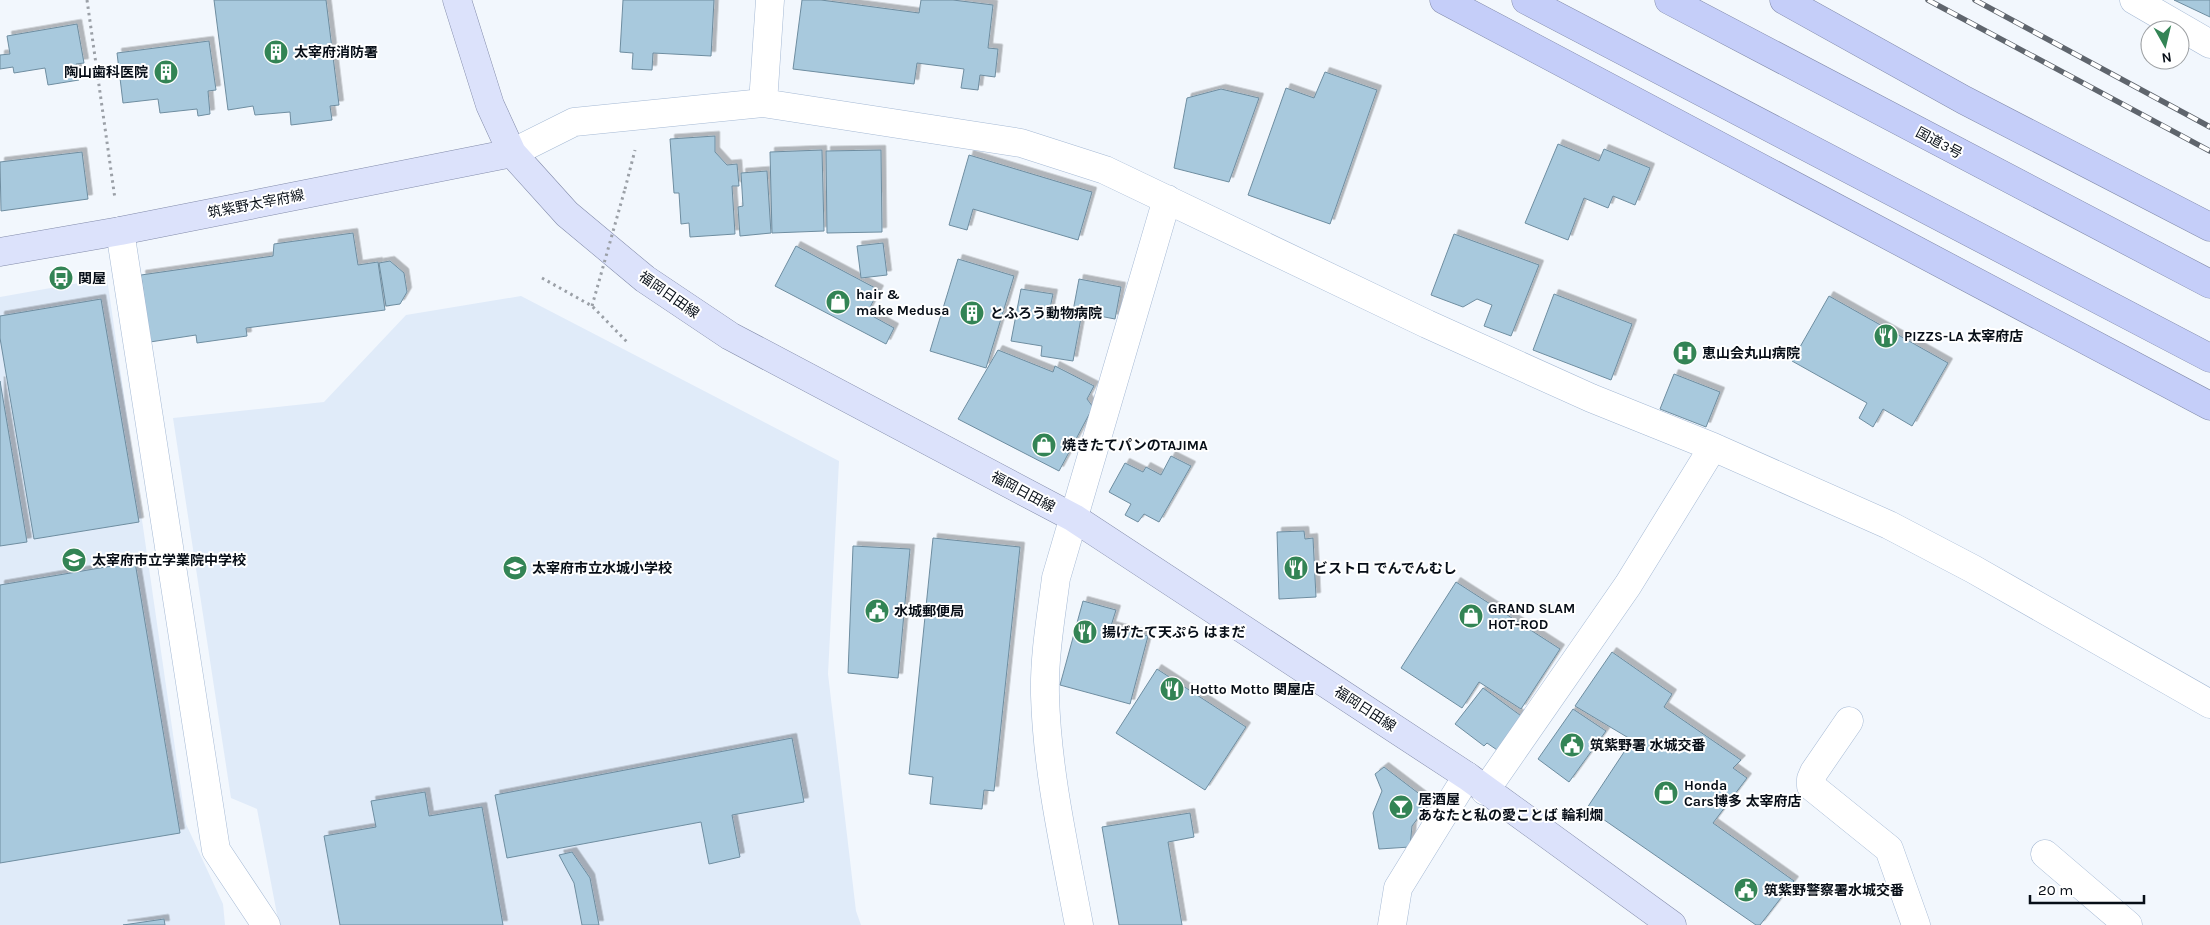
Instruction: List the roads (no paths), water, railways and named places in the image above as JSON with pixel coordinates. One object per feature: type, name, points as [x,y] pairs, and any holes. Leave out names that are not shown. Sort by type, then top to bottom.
[{"type":"highway","points":[[1444,0],[2210,406]]},
{"type":"highway","points":[[1526,0],[2210,358]]},
{"type":"highway","name":"国道3号","points":[[1670,0],[2210,284]]},
{"type":"highway","points":[[1784,0],[1964,100],[2210,227]]},
{"type":"main road","name":"福岡日田線","points":[[457,0],[490,105],[512,153],[574,220],[644,279],[730,336],[1074,518],[1476,783],[1672,925]]},
{"type":"main road","name":"筑紫野太宰府線","points":[[0,252],[120,231],[512,153]]},
{"type":"street","points":[[763,103],[770,0]]},
{"type":"street","points":[[2134,0],[2210,44]]},
{"type":"street","points":[[512,153],[574,122],[763,103],[1021,143],[1105,170],[1427,324],[1591,398],[1712,447],[1897,530],[1972,569],[2210,704]]},
{"type":"street","points":[[1080,925],[1058,814],[1045,696],[1047,638],[1056,578],[1167,199]]},
{"type":"street","points":[[120,231],[216,850],[266,925]]},
{"type":"street","points":[[1392,925],[1398,888],[1628,585],[1712,447]]},
{"type":"street","points":[[1849,721],[1814,772],[1811,778],[1811,786],[1889,849],[1916,925]]},
{"type":"street","points":[[2044,854],[2128,925]]},
{"type":"railway","points":[[1928,0],[2210,151]]},
{"type":"railway","points":[[1975,0],[2210,127]]},
{"type":"place","name":"太宰府消防署","points":[[276,52]]},
{"type":"place","name":"陶山歯科医院","points":[[166,72]]},
{"type":"place","name":"関屋","points":[[61,278]]},
{"type":"place","name":"hair & make Medusa","points":[[838,302]]},
{"type":"place","name":"とふろう動物病院","points":[[972,313]]},
{"type":"place","name":"PIZZS-LA 太宰府店","points":[[1886,336]]},
{"type":"place","name":"恵山会丸山病院","points":[[1685,353]]},
{"type":"place","name":"焼きたてパンのTAJIMA","points":[[1044,445]]},
{"type":"place","name":"太宰府市立学業院中学校","points":[[74,560]]},
{"type":"place","name":"太宰府市立水城小学校","points":[[515,568]]},
{"type":"place","name":"ビストロ でんでんむし","points":[[1296,568]]},
{"type":"place","name":"水城郵便局","points":[[877,611]]},
{"type":"place","name":"GRAND SLAM HOT-ROD","points":[[1471,616]]},
{"type":"place","name":"揚げたて天ぷら はまだ","points":[[1085,632]]},
{"type":"place","name":"Hotto Motto 関屋店","points":[[1172,689]]},
{"type":"place","name":"筑紫野署 水城交番","points":[[1572,745]]},
{"type":"place","name":"Honda Cars博多 太宰府店","points":[[1666,793]]},
{"type":"place","name":"居酒屋 あなたと私の愛ことば 輪利燗","points":[[1401,807]]},
{"type":"place","name":"筑紫野警察署水城交番","points":[[1746,890]]}]
